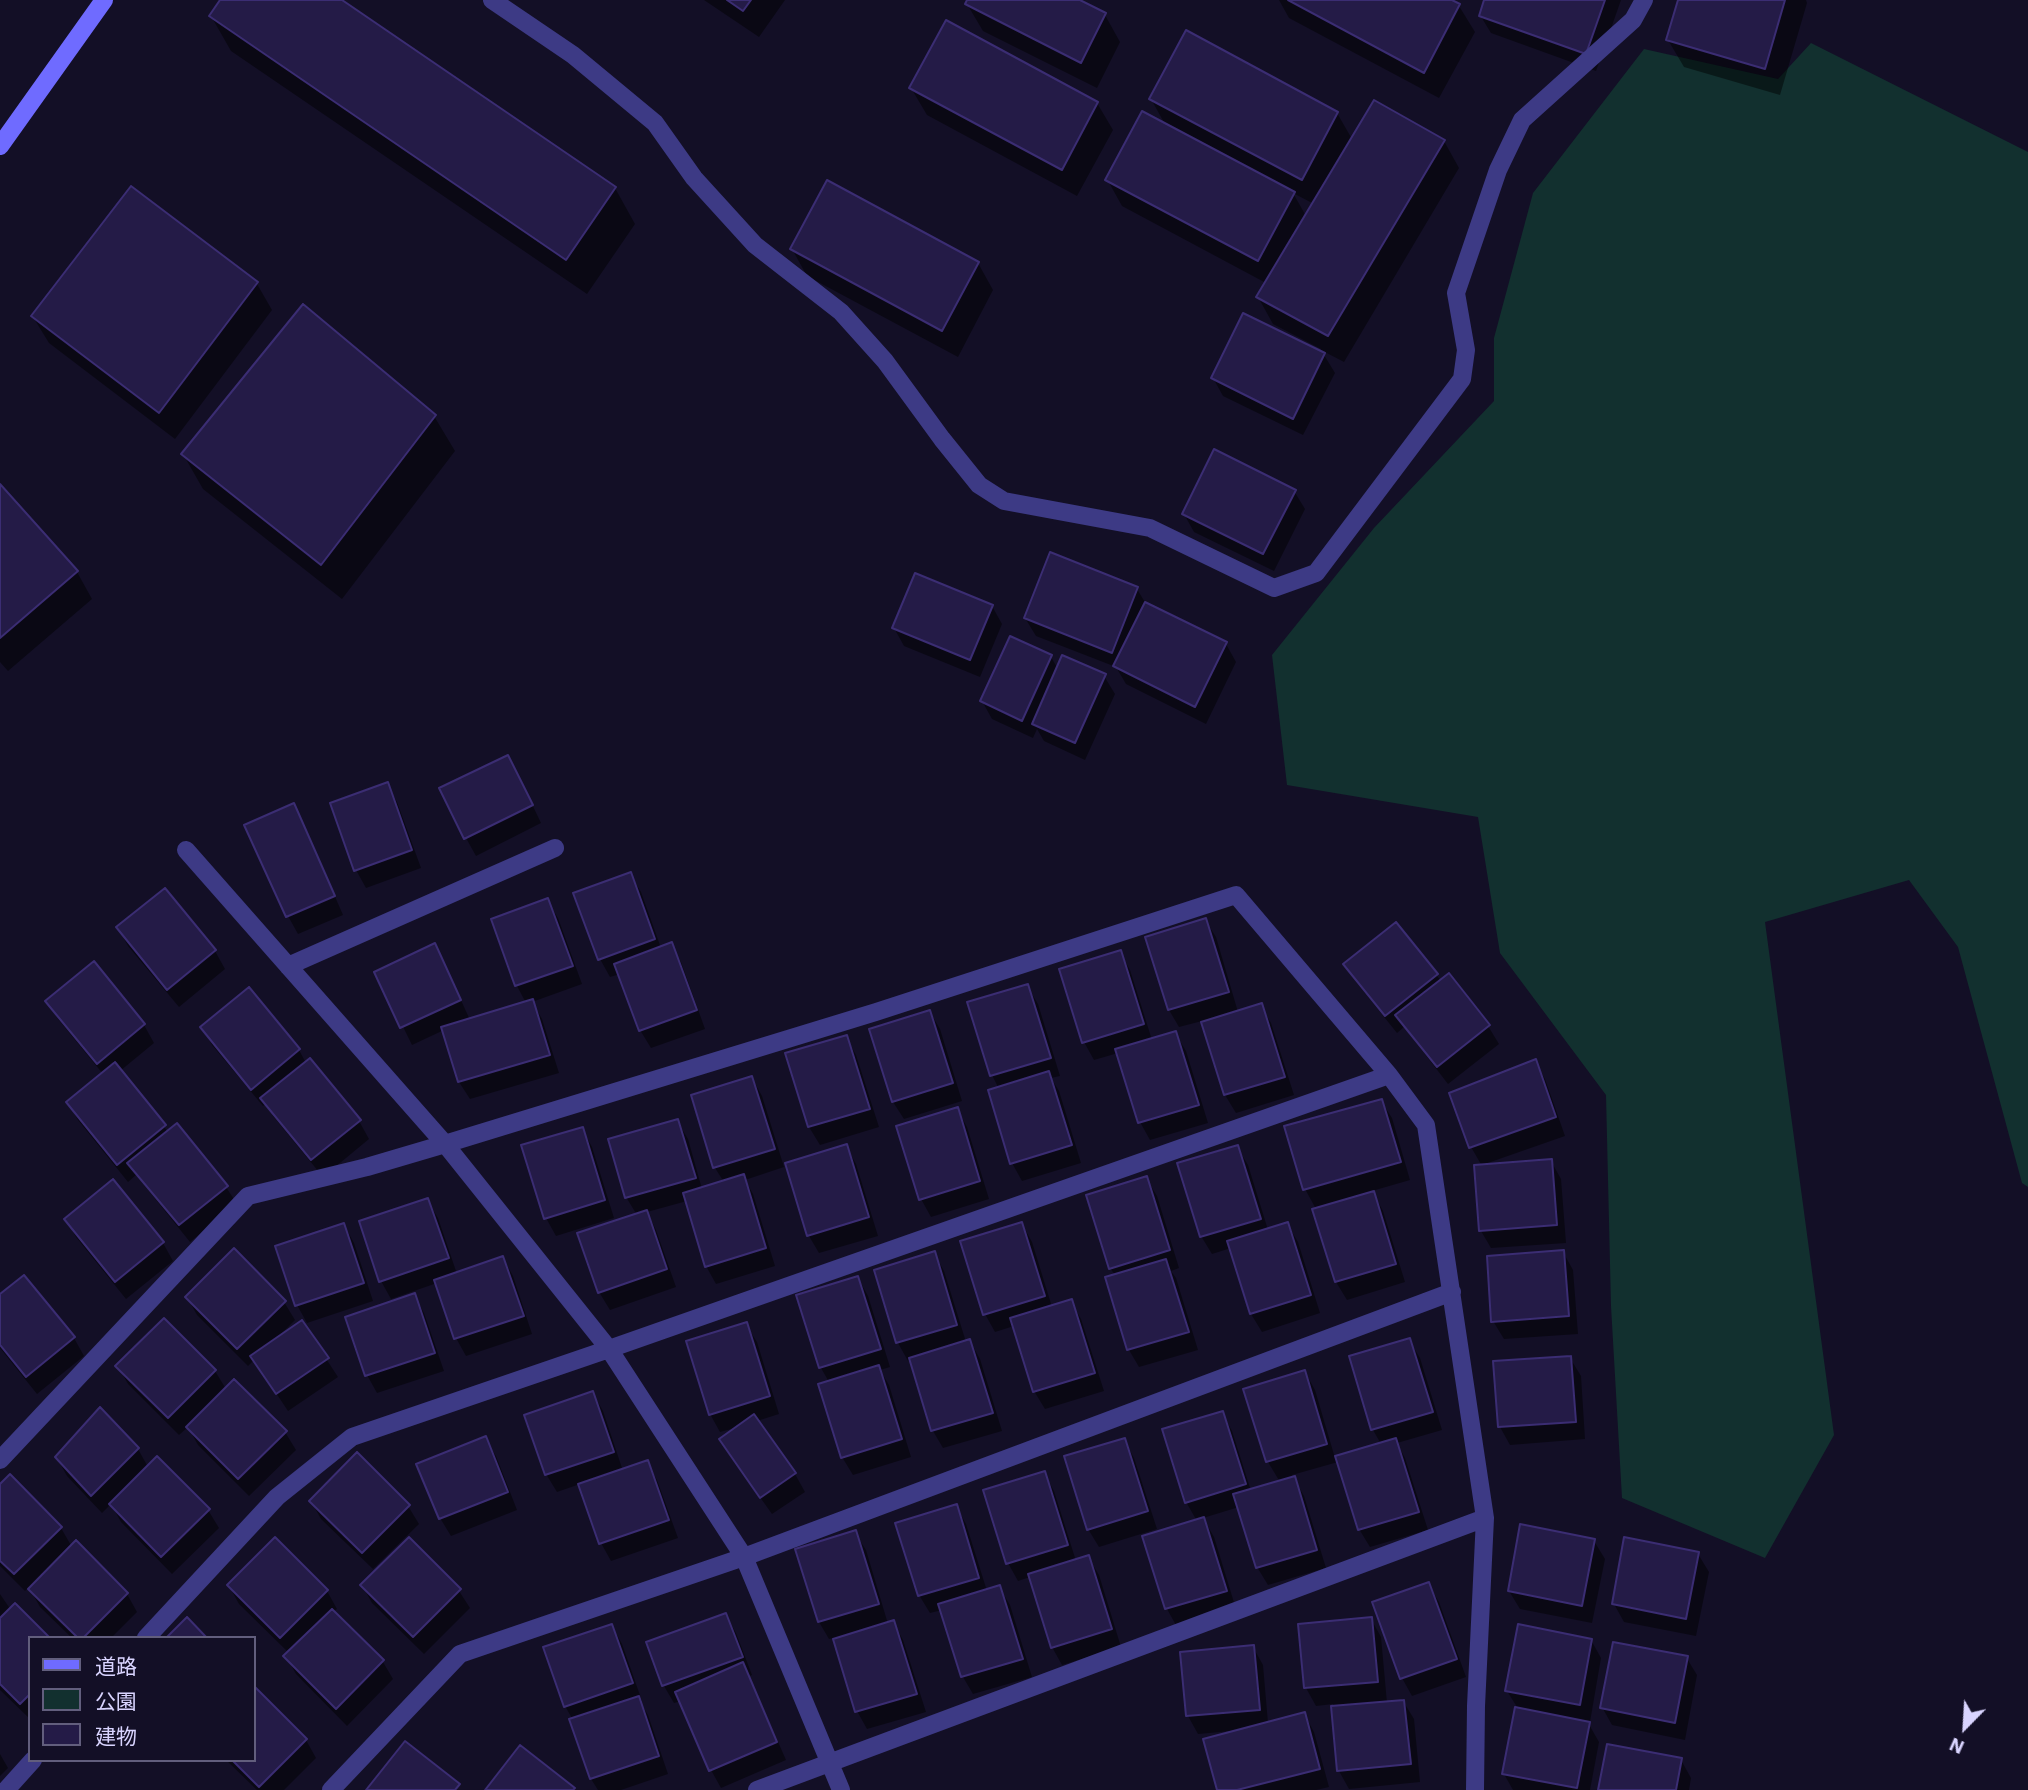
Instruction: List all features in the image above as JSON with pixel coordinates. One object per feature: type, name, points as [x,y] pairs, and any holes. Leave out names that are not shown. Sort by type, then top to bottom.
[{"type":"main road","points":[[0,146],[104,0]]},
{"type":"street","points":[[492,0],[573,55],[655,123],[694,178],[755,245],[841,312],[886,361],[979,485],[1004,502],[1150,528],[1274,588],[1316,573],[1462,379],[1466,350],[1455,293],[1498,170],[1522,120],[1633,19],[1644,0]]},
{"type":"street","points":[[288,966],[555,848]]},
{"type":"street","points":[[186,850],[445,1144],[609,1349],[744,1557],[841,1790]]},
{"type":"street","points":[[0,1460],[248,1196],[367,1167],[445,1144],[876,1012],[1236,895],[1389,1074],[1426,1125],[1485,1518],[1475,1790]]},
{"type":"street","points":[[148,1636],[277,1497],[352,1437],[1389,1074]]},
{"type":"street","points":[[331,1790],[460,1654],[744,1557],[1452,1292]]},
{"type":"street","points":[[757,1790],[1485,1518]]},
{"type":"street","points":[[6,1790],[31,1762]]},
{"type":"green space","points":[[1811,43],[2028,152],[2028,1187],[2022,1183],[1958,947],[1909,880],[1765,922],[1834,1435],[1765,1558],[1622,1498],[1611,1306],[1606,1095],[1500,953],[1478,817],[1287,785],[1272,655],[1374,528],[1494,401],[1494,338],[1533,193],[1644,49],[1778,79]]},
{"type":"building","points":[[220,0],[342,0],[616,187],[566,260],[209,16]]},
{"type":"building","points":[[727,0],[751,0],[743,11]]},
{"type":"building","points":[[967,0],[1080,0],[1106,13],[1081,63],[965,4]]},
{"type":"building","points":[[1288,0],[1452,0],[1460,4],[1424,73]]},
{"type":"building","points":[[1484,0],[1605,0],[1586,54],[1479,16]]},
{"type":"building","points":[[1678,0],[1785,0],[1765,69],[1666,40]]},
{"type":"building","points":[[946,20],[1098,102],[1062,170],[909,88]]},
{"type":"building","points":[[1186,30],[1338,112],[1302,180],[1149,99]]},
{"type":"building","points":[[1374,100],[1445,140],[1328,336],[1256,297]]},
{"type":"building","points":[[1142,111],[1295,192],[1258,261],[1105,180]]},
{"type":"building","points":[[827,180],[979,262],[942,331],[790,249]]},
{"type":"building","points":[[131,186],[258,282],[159,413],[31,316]]},
{"type":"building","points":[[303,304],[436,415],[321,565],[181,454]]},
{"type":"building","points":[[1243,313],[1325,353],[1293,419],[1211,378]]},
{"type":"building","points":[[1214,449],[1296,490],[1263,554],[1182,514]]},
{"type":"building","points":[[0,484],[78,571],[0,638]]},
{"type":"building","points":[[1050,552],[1138,587],[1112,653],[1024,618]]},
{"type":"building","points":[[915,573],[993,605],[970,660],[892,628]]},
{"type":"building","points":[[1145,602],[1227,642],[1195,707],[1113,666]]},
{"type":"building","points":[[1010,636],[1052,655],[1022,721],[980,701]]},
{"type":"building","points":[[1062,655],[1106,674],[1075,743],[1032,724]]},
{"type":"building","points":[[508,755],[533,805],[464,839],[439,788]]},
{"type":"building","points":[[388,782],[412,850],[354,871],[330,803]]},
{"type":"building","points":[[294,803],[335,896],[286,917],[244,825]]},
{"type":"building","points":[[631,872],[655,939],[598,960],[573,893]]},
{"type":"building","points":[[165,888],[216,950],[167,990],[116,927]]},
{"type":"building","points":[[548,898],[573,966],[515,986],[491,919]]},
{"type":"building","points":[[1206,918],[1229,992],[1168,1010],[1145,937]]},
{"type":"building","points":[[1396,922],[1438,974],[1385,1016],[1343,964]]},
{"type":"building","points":[[672,942],[697,1010],[639,1031],[614,964]]},
{"type":"building","points":[[435,943],[461,1000],[400,1028],[374,972]]},
{"type":"building","points":[[1121,950],[1144,1024],[1082,1043],[1059,969]]},
{"type":"building","points":[[94,961],[145,1024],[97,1064],[45,1001]]},
{"type":"building","points":[[1449,973],[1490,1025],[1437,1067],[1395,1015]]},
{"type":"building","points":[[1028,984],[1051,1058],[990,1076],[967,1002]]},
{"type":"building","points":[[249,987],[300,1049],[251,1090],[200,1027]]},
{"type":"building","points":[[533,999],[550,1055],[458,1082],[441,1027]]},
{"type":"building","points":[[1262,1003],[1285,1077],[1224,1095],[1201,1022]]},
{"type":"building","points":[[930,1010],[953,1083],[892,1102],[869,1029]]},
{"type":"building","points":[[1176,1031],[1199,1105],[1138,1123],[1115,1049]]},
{"type":"building","points":[[847,1035],[870,1109],[808,1127],[785,1053]]},
{"type":"building","points":[[310,1058],[361,1120],[311,1160],[260,1098]]},
{"type":"building","points":[[1536,1059],[1556,1117],[1469,1148],[1449,1093]]},
{"type":"building","points":[[115,1062],[166,1125],[117,1165],[66,1102]]},
{"type":"building","points":[[1049,1071],[1072,1145],[1010,1164],[988,1090]]},
{"type":"building","points":[[752,1076],[775,1149],[713,1168],[691,1095]]},
{"type":"building","points":[[1382,1099],[1401,1162],[1303,1190],[1284,1126]]},
{"type":"building","points":[[958,1107],[980,1181],[919,1200],[896,1126]]},
{"type":"building","points":[[678,1119],[696,1178],[625,1198],[608,1139]]},
{"type":"building","points":[[177,1123],[228,1186],[179,1225],[127,1163]]},
{"type":"building","points":[[583,1127],[605,1200],[544,1219],[521,1145]]},
{"type":"building","points":[[847,1144],[869,1217],[807,1236],[785,1163]]},
{"type":"building","points":[[1238,1145],[1261,1219],[1200,1237],[1177,1163]]},
{"type":"building","points":[[1552,1159],[1557,1225],[1479,1231],[1474,1165]]},
{"type":"building","points":[[744,1174],[766,1248],[705,1267],[683,1193]]},
{"type":"building","points":[[1147,1176],[1170,1250],[1109,1269],[1086,1195]]},
{"type":"building","points":[[113,1179],[164,1242],[115,1282],[64,1219]]},
{"type":"building","points":[[1374,1191],[1396,1264],[1335,1282],[1312,1209]]},
{"type":"building","points":[[428,1198],[449,1258],[379,1282],[359,1221]]},
{"type":"building","points":[[647,1210],[667,1269],[598,1293],[577,1233]]},
{"type":"building","points":[[1022,1222],[1045,1296],[983,1315],[960,1241]]},
{"type":"building","points":[[1288,1222],[1311,1295],[1250,1314],[1227,1241]]},
{"type":"building","points":[[344,1223],[364,1283],[295,1306],[275,1246]]},
{"type":"building","points":[[234,1248],[286,1301],[237,1349],[185,1297]]},
{"type":"building","points":[[1564,1250],[1569,1316],[1491,1322],[1487,1256]]},
{"type":"building","points":[[935,1251],[957,1325],[896,1343],[874,1270]]},
{"type":"building","points":[[503,1256],[524,1316],[454,1339],[434,1280]]},
{"type":"building","points":[[1166,1259],[1189,1332],[1127,1350],[1105,1277]]},
{"type":"building","points":[[24,1275],[75,1337],[26,1377],[0,1345],[0,1294]]},
{"type":"building","points":[[858,1276],[881,1349],[819,1368],[796,1295]]},
{"type":"building","points":[[415,1293],[435,1353],[365,1376],[345,1317]]},
{"type":"building","points":[[1072,1299],[1095,1373],[1033,1392],[1010,1318]]},
{"type":"building","points":[[164,1318],[216,1370],[168,1418],[115,1366]]},
{"type":"building","points":[[302,1320],[329,1358],[276,1394],[250,1356]]},
{"type":"building","points":[[747,1322],[770,1396],[709,1415],[686,1341]]},
{"type":"building","points":[[1410,1338],[1433,1412],[1371,1430],[1349,1356]]},
{"type":"building","points":[[970,1339],[993,1413],[931,1431],[909,1358]]},
{"type":"building","points":[[1571,1356],[1576,1422],[1498,1427],[1493,1361]]},
{"type":"building","points":[[879,1365],[902,1439],[841,1458],[818,1384]]},
{"type":"building","points":[[1305,1370],[1327,1444],[1266,1462],[1243,1389]]},
{"type":"building","points":[[234,1379],[287,1431],[238,1479],[186,1427]]},
{"type":"building","points":[[593,1391],[614,1452],[545,1475],[524,1415]]},
{"type":"building","points":[[100,1407],[139,1448],[91,1496],[55,1457]]},
{"type":"building","points":[[1223,1411],[1246,1484],[1185,1503],[1162,1429]]},
{"type":"building","points":[[754,1414],[796,1473],[760,1498],[719,1439]]},
{"type":"building","points":[[486,1436],[508,1492],[439,1519],[416,1464]]},
{"type":"building","points":[[1125,1438],[1148,1511],[1087,1530],[1064,1456]]},
{"type":"building","points":[[1396,1438],[1419,1512],[1358,1530],[1335,1456]]},
{"type":"building","points":[[357,1452],[410,1505],[362,1553],[309,1501]]},
{"type":"building","points":[[157,1456],[210,1509],[161,1557],[109,1504]]},
{"type":"building","points":[[648,1460],[669,1520],[599,1544],[578,1484]]},
{"type":"building","points":[[1045,1471],[1068,1545],[1006,1564],[983,1490]]},
{"type":"building","points":[[10,1474],[62,1527],[14,1574],[0,1561],[0,1484]]},
{"type":"building","points":[[1295,1476],[1317,1550],[1256,1568],[1233,1494]]},
{"type":"building","points":[[957,1504],[979,1578],[918,1596],[895,1523]]},
{"type":"building","points":[[1204,1517],[1227,1591],[1165,1609],[1142,1536]]},
{"type":"building","points":[[1520,1524],[1595,1539],[1582,1606],[1508,1591]]},
{"type":"building","points":[[856,1530],[879,1604],[818,1622],[795,1549]]},
{"type":"building","points":[[275,1537],[328,1590],[280,1638],[227,1585]]},
{"type":"building","points":[[409,1537],[461,1589],[413,1637],[360,1585]]},
{"type":"building","points":[[1624,1537],[1699,1552],[1686,1619],[1612,1604]]},
{"type":"building","points":[[76,1540],[128,1593],[85,1636],[76,1636],[28,1589]]},
{"type":"building","points":[[1089,1555],[1112,1629],[1051,1648],[1028,1574]]},
{"type":"building","points":[[1429,1582],[1457,1659],[1400,1679],[1372,1602]]},
{"type":"building","points":[[1000,1585],[1023,1659],[961,1677],[938,1604]]},
{"type":"building","points":[[15,1603],[48,1636],[28,1636],[28,1696],[20,1704],[0,1684],[0,1618]]},
{"type":"building","points":[[332,1609],[384,1660],[336,1709],[283,1656]]},
{"type":"building","points":[[726,1613],[743,1657],[662,1686],[646,1642]]},
{"type":"building","points":[[187,1617],[205,1636],[168,1636]]},
{"type":"building","points":[[1372,1617],[1378,1682],[1304,1688],[1298,1624]]},
{"type":"building","points":[[894,1620],[917,1694],[855,1712],[833,1639]]},
{"type":"building","points":[[612,1624],[633,1683],[564,1707],[543,1647]]},
{"type":"building","points":[[1518,1624],[1592,1639],[1580,1705],[1505,1691]]},
{"type":"building","points":[[1613,1642],[1688,1656],[1675,1723],[1600,1708]]},
{"type":"building","points":[[1254,1645],[1260,1710],[1186,1716],[1180,1652]]},
{"type":"building","points":[[743,1662],[777,1742],[709,1771],[675,1692]]},
{"type":"building","points":[[256,1688],[307,1739],[259,1787],[234,1762],[256,1762]]},
{"type":"building","points":[[639,1696],[659,1756],[590,1779],[569,1719]]},
{"type":"building","points":[[1404,1700],[1411,1764],[1337,1771],[1331,1706]]},
{"type":"building","points":[[1515,1707],[1590,1722],[1577,1788],[1502,1774]]},
{"type":"building","points":[[1305,1712],[1320,1769],[1237,1790],[1217,1790],[1203,1739]]},
{"type":"building","points":[[405,1741],[460,1784],[455,1790],[366,1790]]},
{"type":"building","points":[[1607,1744],[1682,1758],[1676,1790],[1598,1790]]},
{"type":"building","points":[[520,1745],[575,1788],[485,1790]]}]
